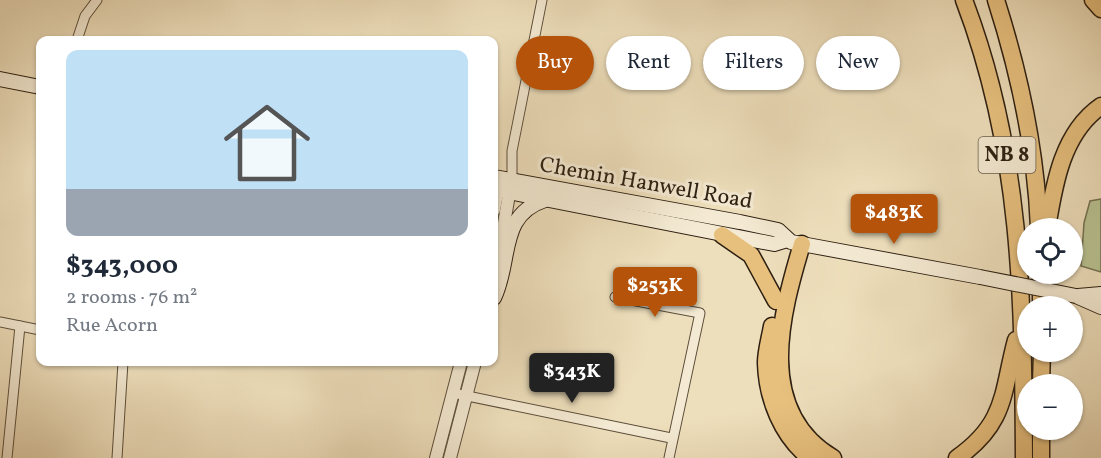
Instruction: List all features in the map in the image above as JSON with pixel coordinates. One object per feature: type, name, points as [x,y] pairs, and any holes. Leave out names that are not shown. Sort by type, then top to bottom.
[{"type":"highway","name":"NB 8","points":[[964,0],[991,81],[1005,140],[1016,209],[1022,296]]},
{"type":"highway","name":"NB 8","points":[[996,0],[1021,86],[1033,143],[1038,218]]},
{"type":"highway","points":[[1093,0],[1101,9]]},
{"type":"highway","points":[[1049,218],[1056,176],[1066,150],[1080,127],[1101,106]]},
{"type":"highway","points":[[722,235],[751,255],[777,301]]},
{"type":"highway","points":[[793,242],[777,301],[766,361],[768,389],[782,425],[792,440],[810,458]]},
{"type":"highway","points":[[793,242],[780,339],[782,384],[787,405],[798,424],[811,441],[833,458]]},
{"type":"highway","points":[[957,458],[987,434],[1006,388],[1017,341]]},
{"type":"highway","name":"NB 8","points":[[1023,362],[1024,458]]},
{"type":"highway","points":[[1041,440],[1041,458]]},
{"type":"main road","points":[[0,79],[36,86]]},
{"type":"main road","name":"Chemin Hanwell Road","points":[[501,185],[546,199],[722,235],[774,244],[793,242],[1076,296],[1101,294]]},
{"type":"main road","name":"Chemin Hanwell Road","points":[[501,185],[740,222],[778,231],[793,242]]},
{"type":"main road","points":[[498,288],[516,218],[533,204],[546,199]]},
{"type":"main road","name":"Chemin Hanwell Road","points":[[1083,299],[1101,307]]},
{"type":"street","points":[[78,36],[85,16],[97,0]]},
{"type":"street","points":[[498,228],[501,185],[512,151],[542,0]]},
{"type":"street","points":[[615,297],[700,313],[671,438],[669,458]]},
{"type":"street","points":[[0,322],[36,329]]},
{"type":"street","points":[[7,458],[20,326]]},
{"type":"street","points":[[117,458],[123,366]]},
{"type":"street","points":[[436,458],[460,366]]},
{"type":"street","points":[[450,458],[474,366]]},
{"type":"street","points":[[453,393],[671,438]]},
{"type":"green space","points":[[1101,199],[1101,272],[1083,267],[1084,223],[1090,201]]}]
